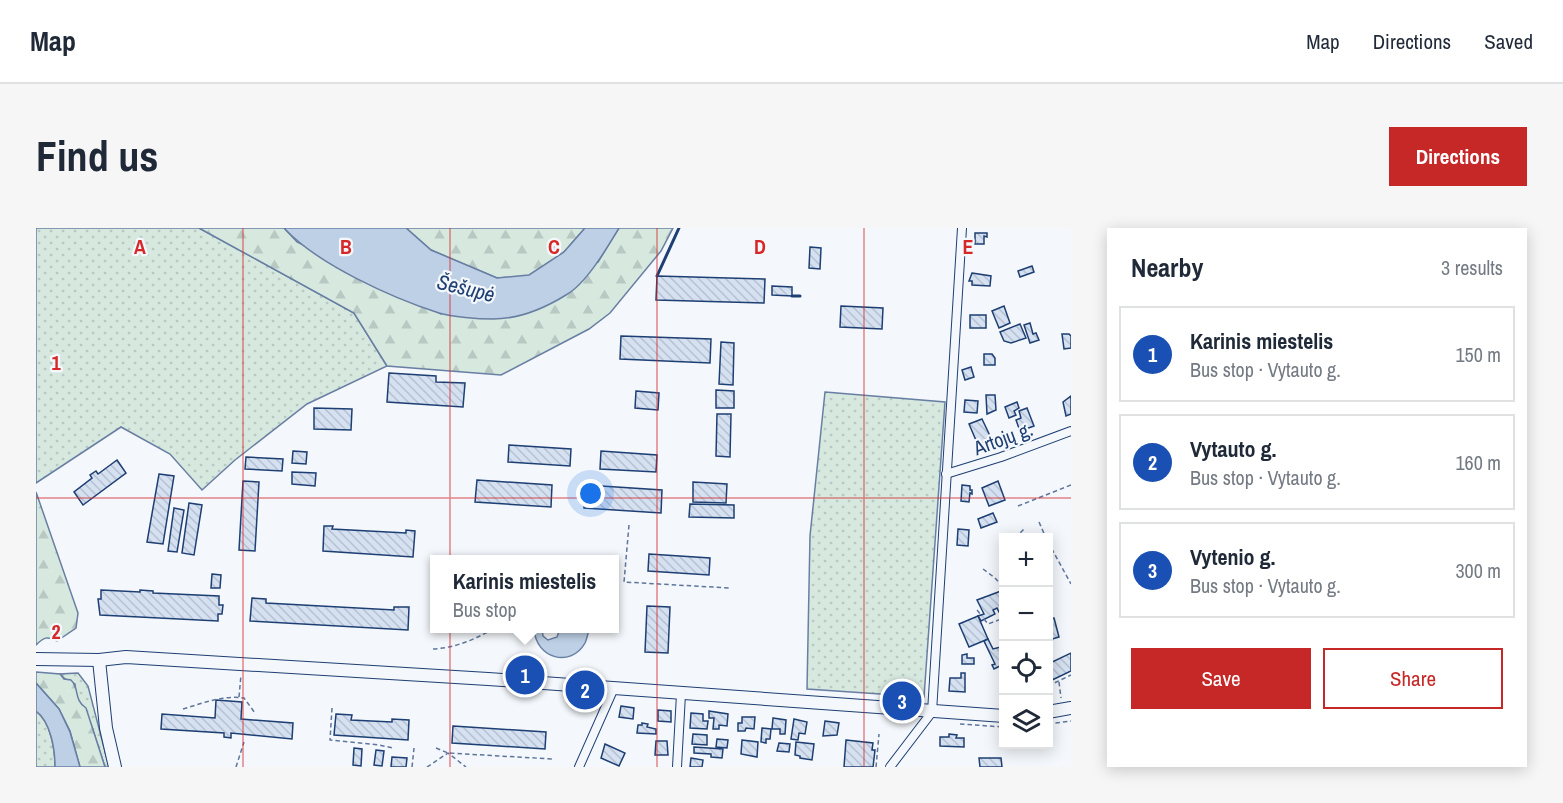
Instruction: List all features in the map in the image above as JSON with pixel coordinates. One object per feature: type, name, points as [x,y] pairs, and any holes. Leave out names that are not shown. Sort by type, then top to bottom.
[{"type":"main road","points":[[36,659],[99,660],[126,657],[614,688],[999,716]]},
{"type":"main road","points":[[99,660],[106,728],[115,767]]},
{"type":"main road","points":[[1053,711],[1071,708]]},
{"type":"street","points":[[890,767],[932,712],[962,228]]},
{"type":"street","name":"Artojų g.","points":[[946,474],[1001,457],[1071,431]]},
{"type":"street","points":[[579,767],[614,688]]},
{"type":"street","points":[[677,767],[681,694]]},
{"type":"path","points":[[1018,506],[1071,485]]},
{"type":"path","points":[[1040,522],[1044,533]]},
{"type":"path","points":[[629,525],[624,582],[729,588]]},
{"type":"path","points":[[1019,533],[1025,528]]},
{"type":"path","points":[[1053,551],[1071,584]]},
{"type":"path","points":[[983,569],[1003,587]]},
{"type":"path","points":[[977,610],[981,615]]},
{"type":"path","points":[[984,619],[988,624],[999,620]]},
{"type":"path","points":[[433,649],[448,648],[483,633]]},
{"type":"path","points":[[239,698],[242,664]]},
{"type":"path","points":[[1053,684],[1071,675]]},
{"type":"path","points":[[1059,681],[1061,699]]},
{"type":"path","points":[[183,709],[225,697],[244,698],[255,713]]},
{"type":"path","points":[[332,708],[330,740],[393,748]]},
{"type":"path","points":[[1053,723],[1071,721]]},
{"type":"path","points":[[876,767],[879,734]]},
{"type":"path","points":[[237,767],[243,742]]},
{"type":"path","points":[[412,767],[414,748]]},
{"type":"path","points":[[436,748],[448,753],[466,767]]},
{"type":"path","points":[[427,767],[448,753],[552,759]]},
{"type":"green space","points":[[36,228],[199,228],[354,313],[387,366],[307,404],[235,460],[202,490],[170,454],[121,427],[36,483]]},
{"type":"green space","points":[[199,228],[284,228],[297,242],[441,314],[598,262],[619,228],[673,228],[661,251],[610,313],[589,329],[501,375],[387,366],[354,313]]},
{"type":"green space","points":[[406,228],[585,228],[564,252],[529,276],[497,278],[431,250]]},
{"type":"green space","points":[[825,392],[945,402],[924,697],[807,689],[810,536]]},
{"type":"green space","points":[[36,492],[78,613],[76,628],[57,641],[46,638],[36,645]]},
{"type":"green space","points":[[36,672],[60,674],[64,679],[74,683],[79,701],[86,708],[105,767],[80,767],[70,731],[59,709],[36,683]]},
{"type":"green space","points":[[78,673],[88,686],[109,767],[105,767],[91,724],[76,696],[75,684],[60,674]]},
{"type":"green space","points":[[36,711],[49,729],[55,767],[36,767]]},
{"type":"water","name":"Šešupė","points":[[284,228],[406,228],[431,250],[497,278],[529,275],[564,252],[585,228],[619,228],[596,265],[574,290],[531,312],[493,319],[465,318],[444,314],[420,307],[378,289],[335,267],[298,241]]},
{"type":"water","points":[[535,633],[543,633],[548,640],[557,637],[558,633],[588,633],[585,643],[579,651],[571,656],[563,657],[555,657],[547,653],[536,639]]},
{"type":"water","points":[[36,683],[59,709],[70,732],[80,767],[55,767],[49,729],[36,711]]},
{"type":"building","points":[[975,233],[987,233],[987,237],[984,236],[984,244],[975,244]]},
{"type":"building","points":[[810,247],[821,248],[820,269],[809,268]]},
{"type":"building","points":[[1032,266],[1034,272],[1020,277],[1018,271]]},
{"type":"building","points":[[972,273],[991,276],[990,286],[972,285],[972,281],[969,281]]},
{"type":"building","points":[[657,276],[765,279],[764,303],[656,300]]},
{"type":"building","points":[[772,286],[792,287],[792,296],[772,295]]},
{"type":"building","points":[[841,306],[883,308],[882,329],[840,327]]},
{"type":"building","points":[[1004,306],[1010,323],[999,328],[992,311]]},
{"type":"building","points":[[970,315],[986,315],[986,328],[970,328]]},
{"type":"building","points":[[1030,323],[1033,334],[1036,333],[1039,340],[1030,343],[1024,325]]},
{"type":"building","points":[[1020,324],[1026,338],[1011,343],[1004,341],[1000,332]]},
{"type":"building","points":[[1062,334],[1071,336],[1071,348],[1064,349]]},
{"type":"building","points":[[621,336],[711,339],[710,363],[620,359]]},
{"type":"building","points":[[721,342],[734,343],[733,385],[719,384]]},
{"type":"building","points":[[984,354],[992,354],[995,358],[995,365],[984,365]]},
{"type":"building","points":[[971,367],[974,377],[965,380],[962,370]]},
{"type":"building","points":[[389,373],[436,376],[436,382],[465,383],[463,407],[387,402]]},
{"type":"building","points":[[716,390],[734,391],[734,408],[716,408]]},
{"type":"building","points":[[636,391],[659,393],[658,410],[635,408]]},
{"type":"building","points":[[986,395],[995,395],[996,410],[987,414]]},
{"type":"building","points":[[1071,396],[1071,414],[1066,416],[1063,402]]},
{"type":"building","points":[[965,400],[978,401],[977,413],[964,412]]},
{"type":"building","points":[[1017,402],[1019,408],[1014,411],[1016,415],[1009,418],[1005,407]]},
{"type":"building","points":[[314,408],[352,409],[351,430],[314,429]]},
{"type":"building","points":[[1027,408],[1034,426],[1020,431],[1016,420],[1021,418],[1019,411]]},
{"type":"building","points":[[717,414],[731,414],[730,457],[716,456]]},
{"type":"building","points":[[982,419],[992,440],[978,445],[969,424]]},
{"type":"building","points":[[509,445],[571,449],[570,466],[508,462]]},
{"type":"building","points":[[293,451],[307,452],[306,464],[292,463]]},
{"type":"building","points":[[601,451],[657,455],[656,472],[600,469]]},
{"type":"building","points":[[246,457],[283,459],[282,471],[245,469]]},
{"type":"building","points":[[117,460],[126,473],[83,505],[74,492],[92,478],[90,475],[96,471],[98,474]]},
{"type":"building","points":[[292,472],[316,473],[315,486],[292,484]]},
{"type":"building","points":[[159,474],[174,476],[163,544],[147,542]]},
{"type":"building","points":[[477,480],[552,485],[551,507],[475,502]]},
{"type":"building","points":[[243,481],[259,482],[255,551],[239,550]]},
{"type":"building","points":[[998,481],[1005,500],[989,506],[982,488]]},
{"type":"building","points":[[693,482],[727,484],[726,503],[693,502]]},
{"type":"building","points":[[586,485],[662,490],[661,513],[584,508]]},
{"type":"building","points":[[962,485],[970,486],[972,490],[969,502],[961,501]]},
{"type":"building","points":[[189,503],[202,505],[194,555],[182,553]]},
{"type":"building","points":[[690,504],[734,505],[734,518],[689,517]]},
{"type":"building","points":[[174,508],[184,510],[177,552],[168,551]]},
{"type":"building","points":[[993,513],[997,522],[981,528],[978,519]]},
{"type":"building","points":[[324,526],[333,526],[332,529],[406,533],[406,530],[415,531],[413,557],[323,551]]},
{"type":"building","points":[[958,529],[969,530],[968,546],[957,545]]},
{"type":"building","points":[[649,554],[710,558],[709,575],[648,571]]},
{"type":"building","points":[[212,574],[221,575],[220,588],[211,588]]},
{"type":"building","points":[[101,590],[140,592],[140,590],[153,591],[153,593],[219,596],[219,605],[223,605],[222,614],[218,614],[218,621],[100,615],[98,599],[101,599]]},
{"type":"building","points":[[999,592],[999,612],[997,608],[993,610],[995,614],[981,621],[978,616],[984,614],[977,600]]},
{"type":"building","points":[[252,598],[266,599],[266,603],[394,610],[394,607],[409,607],[408,630],[250,621]]},
{"type":"building","points":[[647,606],[670,607],[668,653],[645,652]]},
{"type":"building","points":[[978,616],[988,639],[969,647],[959,624]]},
{"type":"building","points":[[1053,618],[1059,637],[1053,639]]},
{"type":"building","points":[[988,639],[993,649],[999,648],[999,666],[994,669],[992,665],[995,664],[984,641]]},
{"type":"building","points":[[1071,653],[1071,671],[1053,680],[1053,662]]},
{"type":"building","points":[[967,654],[967,658],[974,658],[974,664],[962,664],[962,655]]},
{"type":"building","points":[[961,673],[965,673],[965,692],[949,691],[950,678],[961,678]]},
{"type":"building","points":[[216,700],[242,702],[241,719],[293,723],[292,739],[231,733],[231,738],[224,737],[224,733],[161,729],[162,714],[215,718]]},
{"type":"building","points":[[621,706],[634,708],[633,719],[619,717]]},
{"type":"building","points":[[658,710],[671,711],[671,722],[658,721]]},
{"type":"building","points":[[709,711],[728,714],[727,726],[719,725],[719,729],[713,729],[714,718],[709,718]]},
{"type":"building","points":[[691,713],[703,714],[703,721],[708,721],[707,729],[690,728]]},
{"type":"building","points":[[336,714],[352,715],[351,720],[392,722],[392,719],[409,720],[408,740],[334,735]]},
{"type":"building","points":[[742,717],[755,717],[754,729],[746,728],[745,731],[738,731],[738,723],[742,723]]},
{"type":"building","points":[[773,718],[786,720],[785,734],[780,734],[780,729],[772,729]]},
{"type":"building","points":[[794,719],[807,722],[805,734],[799,733],[798,740],[791,739]]},
{"type":"building","points":[[825,721],[839,723],[837,735],[823,736]]},
{"type":"building","points":[[642,723],[656,729],[656,734],[637,733],[638,725]]},
{"type":"building","points":[[453,726],[546,732],[545,749],[452,743]]},
{"type":"building","points":[[762,728],[771,729],[770,739],[766,739],[766,743],[761,742]]},
{"type":"building","points":[[693,734],[707,735],[707,745],[692,744]]},
{"type":"building","points":[[949,734],[957,735],[956,738],[964,738],[964,747],[940,746],[940,737],[949,737]]},
{"type":"building","points":[[717,739],[728,740],[727,748],[716,747]]},
{"type":"building","points":[[742,740],[758,742],[757,757],[741,754]]},
{"type":"building","points":[[846,740],[873,743],[872,750],[875,750],[873,767],[844,767]]},
{"type":"building","points":[[656,741],[667,741],[668,755],[655,755]]},
{"type":"building","points":[[796,742],[814,744],[812,760],[795,755]]},
{"type":"building","points":[[779,743],[790,744],[789,752],[777,751]]},
{"type":"building","points":[[605,744],[625,753],[619,766],[601,758]]},
{"type":"building","points":[[694,747],[723,749],[722,758],[711,757],[711,754],[694,753]]},
{"type":"building","points":[[354,748],[362,749],[361,766],[353,765]]},
{"type":"building","points":[[376,750],[384,751],[382,766],[374,765]]},
{"type":"building","points":[[392,757],[407,758],[406,767],[391,767]]},
{"type":"building","points":[[691,758],[703,760],[702,767],[690,767]]},
{"type":"building","points":[[979,758],[1001,758],[1002,767],[980,767]]},
{"type":"wall","points":[[657,276],[679,228]]},
{"type":"wall","points":[[792,296],[800,296]]},
{"type":"place","name":"Karinis miestelis","points":[[525,675]]},
{"type":"place","name":"Vytauto g.","points":[[585,690]]},
{"type":"place","name":"Vytenio g.","points":[[902,701]]}]
